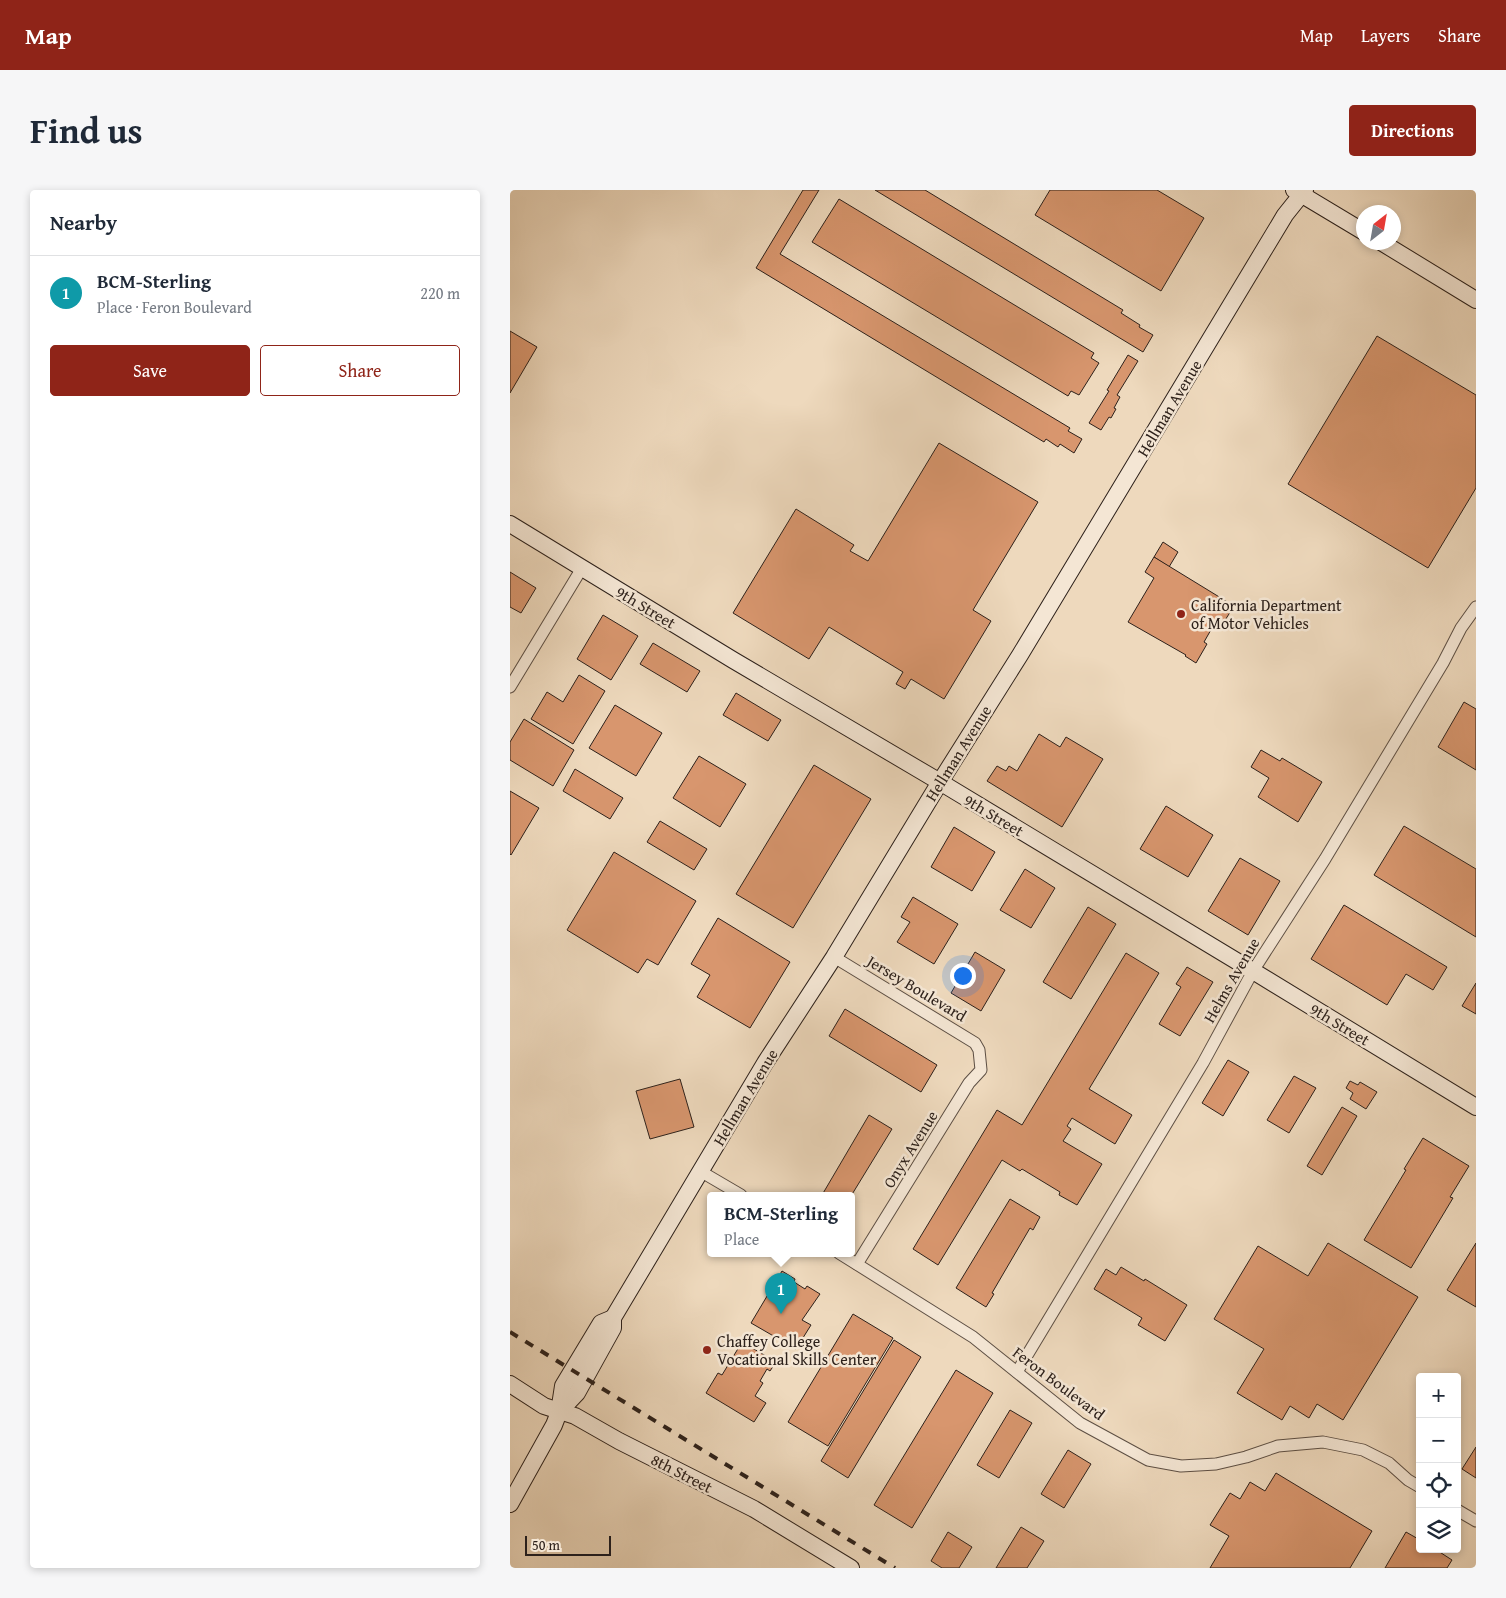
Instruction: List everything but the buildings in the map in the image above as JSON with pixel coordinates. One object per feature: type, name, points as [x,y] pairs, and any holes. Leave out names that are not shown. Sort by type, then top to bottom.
[{"type":"street","points":[[1301,192],[1356,227]]},
{"type":"street","name":"Hellman Avenue","points":[[510,1504],[560,1412],[563,1386],[602,1323],[613,1318],[765,1063],[834,957],[940,782],[1020,655],[1285,215],[1301,192]]},
{"type":"street","points":[[1393,250],[1476,300]]},
{"type":"street","name":"9th Street","points":[[510,524],[824,715],[940,782],[1254,971],[1476,1107]]},
{"type":"street","points":[[510,687],[582,568]]},
{"type":"street","name":"Helms Avenue","points":[[1017,1372],[1202,1063],[1254,971],[1325,859],[1443,663],[1461,628],[1476,607]]},
{"type":"street","name":"Jersey Boulevard","points":[[834,957],[958,1031],[975,1043],[979,1050]]},
{"type":"street","name":"Onyx Avenue","points":[[857,1264],[970,1083],[981,1070],[979,1050]]},
{"type":"street","points":[[700,1171],[736,1192]]},
{"type":"street","name":"Feron Boulevard","points":[[845,1257],[973,1337],[1080,1423],[1148,1460],[1181,1466],[1216,1464],[1246,1457],[1278,1446],[1323,1442],[1363,1450],[1389,1463],[1416,1485]]},
{"type":"street","name":"8th Street","points":[[510,1384],[544,1406],[575,1416],[619,1441],[754,1509],[851,1568]]},
{"type":"street","points":[[1461,1512],[1476,1521]]},
{"type":"railway","points":[[510,1332],[895,1568]]},
{"type":"place","name":"California Department of Motor Vehicles","points":[[1181,614]]},
{"type":"place","name":"BCM-Sterling","points":[[781,1314]]},
{"type":"place","name":"Chaffey College Vocational Skills Center","points":[[707,1350]]}]
